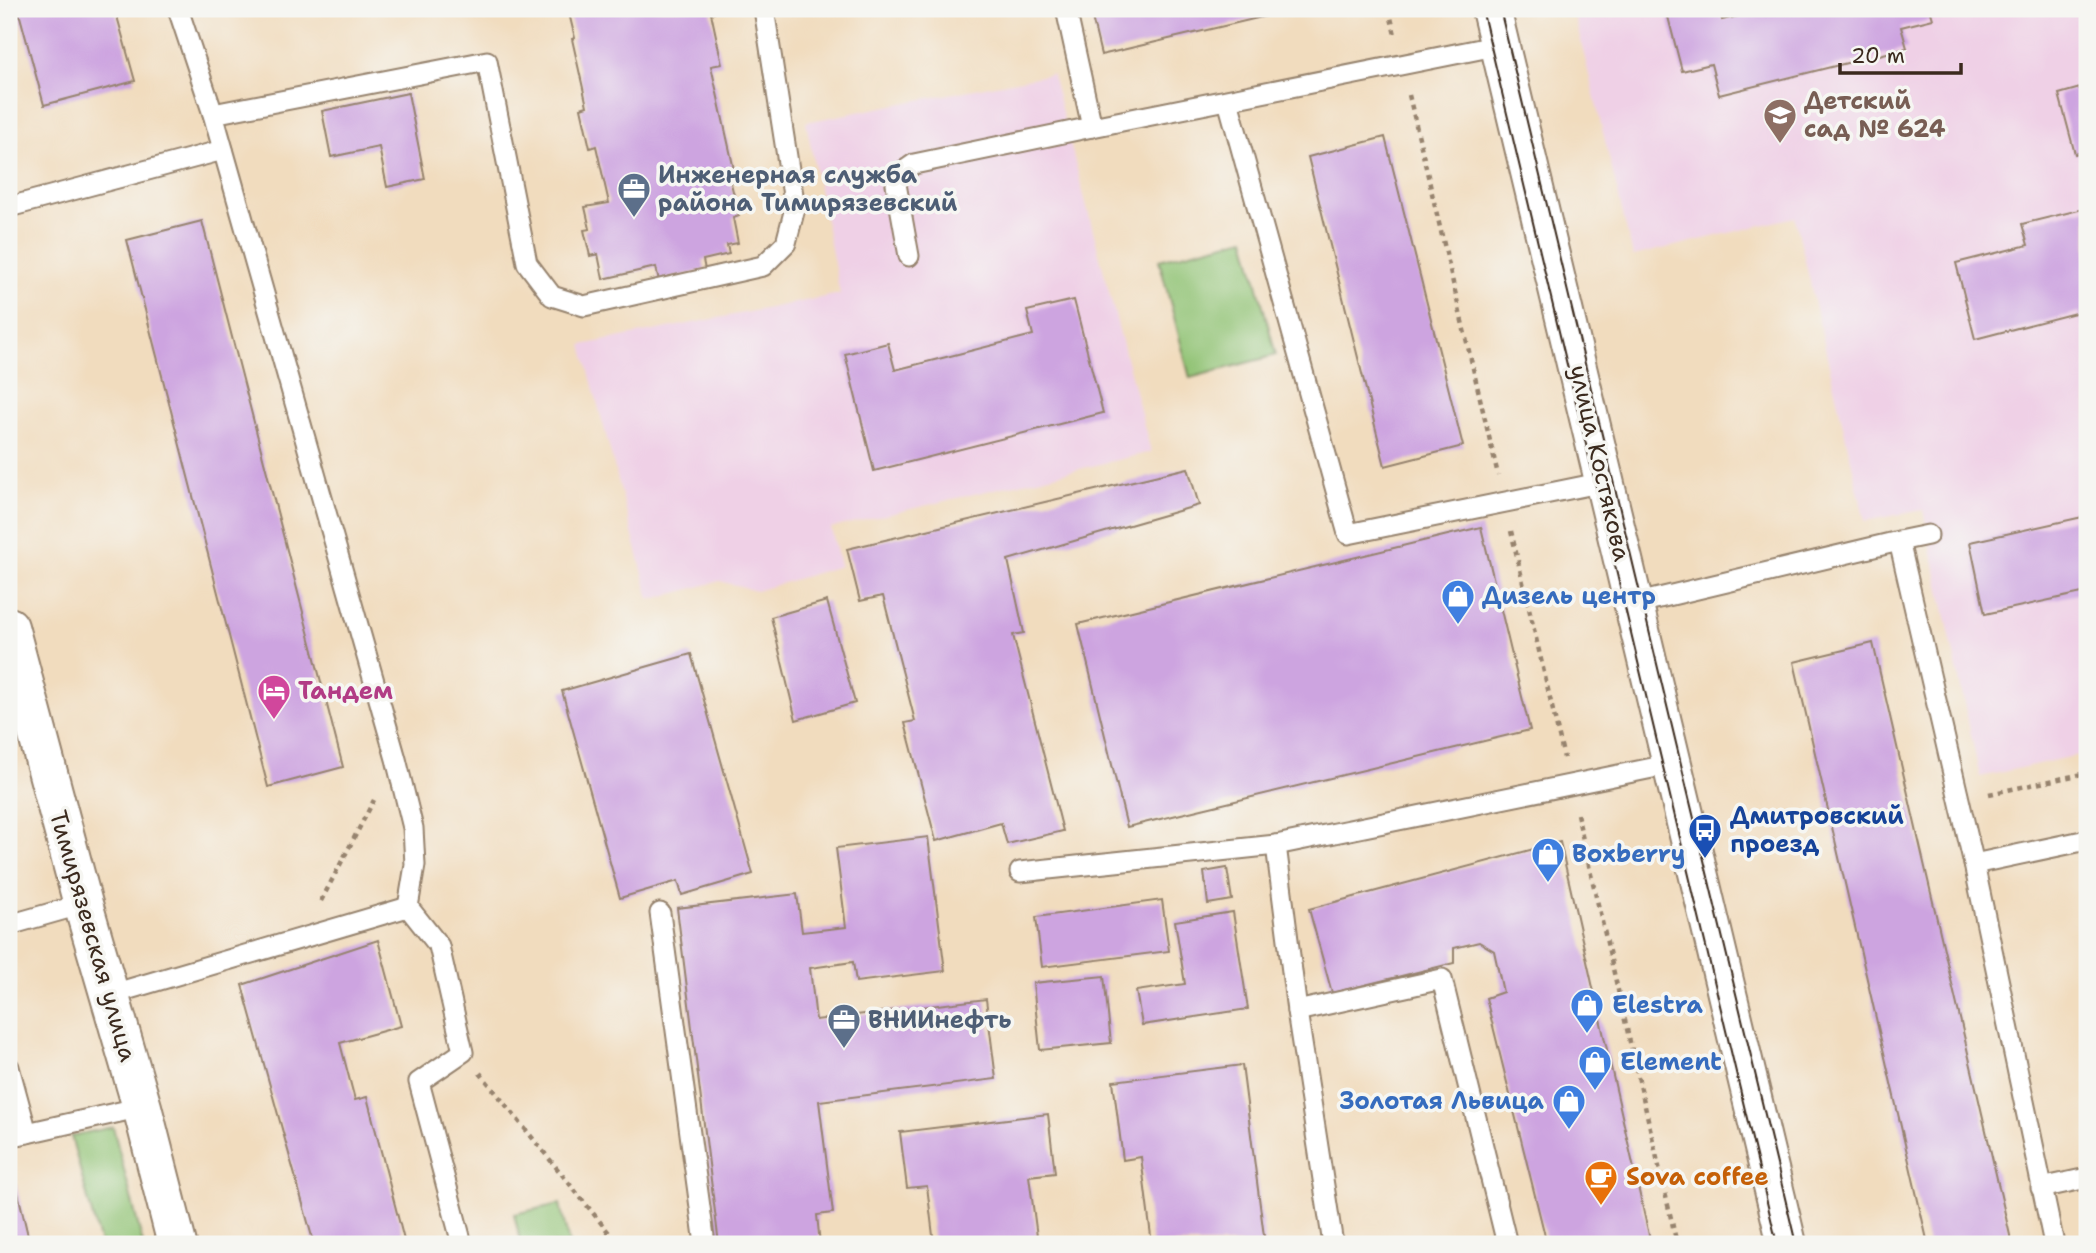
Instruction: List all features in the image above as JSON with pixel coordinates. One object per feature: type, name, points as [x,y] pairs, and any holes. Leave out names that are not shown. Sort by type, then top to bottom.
[{"type":"street","name":"улица Костякова","points":[[1491,9],[1787,1244]]},
{"type":"street","name":"Тимирязевская улица","points":[[9,627],[83,904],[142,1107],[177,1244]]},
{"type":"lane","points":[[178,9],[213,114],[396,759],[413,828],[415,866],[408,907],[439,946],[463,1052],[419,1082],[462,1244]]},
{"type":"lane","points":[[213,114],[487,61],[527,263],[552,296],[584,306],[764,266],[786,243],[795,208],[764,9]]},
{"type":"lane","points":[[1066,9],[1092,127]]},
{"type":"lane","points":[[909,256],[896,184],[901,173],[914,164],[1500,46]]},
{"type":"lane","points":[[1228,101],[1348,534],[1604,482]]},
{"type":"lane","points":[[9,207],[223,150]]},
{"type":"lane","points":[[1634,604],[1928,535]]},
{"type":"lane","points":[[1899,541],[1974,864],[2054,1244]]},
{"type":"lane","points":[[1020,872],[1276,845],[1672,764]]},
{"type":"lane","points":[[1974,864],[2087,840]]},
{"type":"lane","points":[[1276,845],[1297,1011],[1333,1244]]},
{"type":"lane","points":[[9,925],[83,904]]},
{"type":"lane","points":[[109,995],[408,907]]},
{"type":"lane","points":[[660,913],[705,1244]]},
{"type":"lane","points":[[1297,1011],[1442,979],[1507,1244]]},
{"type":"lane","points":[[9,1067],[18,1135],[142,1107]]},
{"type":"lane","points":[[2041,1188],[2087,1178]]},
{"type":"path","points":[[1389,9],[1677,1244]]},
{"type":"path","points":[[300,939],[396,759]]},
{"type":"path","points":[[1959,800],[2087,773]]},
{"type":"path","points":[[463,1052],[618,1244]]},
{"type":"shaded area","points":[[1573,9],[2087,9],[2087,753],[1980,777],[1923,510],[1865,521],[1795,217],[1633,256]]},
{"type":"shaded area","points":[[1052,74],[1151,452],[831,528],[840,566],[756,591],[720,581],[650,600],[582,345],[840,294],[806,122]]},
{"type":"green space","points":[[1245,238],[1276,355],[1190,378],[1159,260]]},
{"type":"green space","points":[[113,1127],[143,1244],[100,1244],[71,1136]]},
{"type":"green space","points":[[560,1204],[569,1244],[521,1244],[514,1214]]},
{"type":"building","points":[[18,9],[115,9],[135,81],[44,105]]},
{"type":"building","points":[[568,9],[723,9],[711,13],[722,64],[711,66],[735,174],[729,175],[739,216],[733,218],[738,243],[727,245],[729,254],[703,260],[705,270],[659,281],[656,267],[603,279],[598,254],[590,256],[584,230],[590,229],[585,207],[609,203],[596,146],[590,148],[581,108],[587,106]]},
{"type":"building","points":[[1090,9],[1292,9],[1292,10],[1101,55]]},
{"type":"building","points":[[1666,9],[1719,9],[1722,20],[1767,9],[1930,9],[1933,19],[1901,27],[1907,48],[1719,95],[1711,64],[1682,71]]},
{"type":"building","points":[[2087,86],[2087,151],[2075,154],[2059,94]]},
{"type":"building","points":[[408,93],[425,179],[387,187],[379,147],[331,157],[322,111]]},
{"type":"building","points":[[1385,137],[1463,446],[1385,466],[1308,157]]},
{"type":"building","points":[[2087,208],[2087,326],[2083,327],[2079,312],[1975,339],[1956,263],[2028,245],[2022,224]]},
{"type":"building","points":[[202,221],[343,767],[268,787],[127,240]]},
{"type":"building","points":[[1074,300],[1103,413],[874,471],[845,354],[888,343],[895,370],[1033,335],[1027,311]]},
{"type":"building","points":[[1188,468],[1199,505],[1008,560],[1024,633],[1013,635],[1063,831],[1007,844],[1001,823],[936,841],[905,723],[915,721],[883,596],[860,601],[847,549]]},
{"type":"building","points":[[2087,516],[2087,592],[1985,614],[1970,542]]},
{"type":"building","points":[[1481,527],[1530,730],[1127,827],[1078,624]]},
{"type":"building","points":[[827,601],[855,703],[796,720],[771,617]]},
{"type":"building","points":[[1873,643],[2012,1244],[1928,1244],[1794,662]]},
{"type":"building","points":[[691,654],[753,874],[682,895],[678,881],[620,898],[562,691]]},
{"type":"building","name":"ВНИИнефть","points":[[928,837],[945,971],[856,982],[853,962],[810,968],[816,1020],[986,999],[996,1079],[819,1101],[833,1213],[817,1215],[820,1244],[719,1244],[677,908],[797,894],[802,932],[846,927],[836,848]]},
{"type":"building","points":[[1560,842],[1651,1244],[1547,1244],[1486,998],[1503,992],[1494,951],[1479,942],[1454,948],[1454,963],[1332,993],[1309,909]]},
{"type":"building","points":[[1227,868],[1232,900],[1208,904],[1204,872]]},
{"type":"building","points":[[1162,900],[1169,951],[1042,967],[1036,917]]},
{"type":"building","points":[[1233,912],[1248,1009],[1142,1025],[1136,991],[1185,984],[1175,921]]},
{"type":"building","points":[[378,940],[401,1026],[340,1043],[355,1100],[367,1097],[405,1244],[314,1244],[242,985]]},
{"type":"building","points":[[1104,976],[1111,1043],[1040,1050],[1033,983]]},
{"type":"building","points":[[1242,1065],[1265,1244],[1152,1244],[1141,1157],[1123,1160],[1113,1081]]},
{"type":"building","points":[[1048,1114],[1055,1173],[1029,1176],[1038,1244],[934,1244],[927,1186],[907,1188],[900,1132]]},
{"type":"building","points":[[13,1172],[30,1244],[9,1244],[9,1173]]},
{"type":"tram line","points":[[1482,9],[1777,1244]]},
{"type":"tram line","points":[[1500,9],[1796,1244]]},
{"type":"place","name":"Детский сад № 624","points":[[1780,145]]},
{"type":"place","name":"Инженерная служба района Тимирязевский","points":[[634,219]]},
{"type":"place","name":"Дизель центр","points":[[1458,626]]},
{"type":"place","name":"Тандем","points":[[274,721]]},
{"type":"place","name":"Дмитровский проезд","points":[[1705,860]]},
{"type":"place","name":"Boxberry","points":[[1548,884]]},
{"type":"place","name":"Elestra","points":[[1587,1035]]},
{"type":"place","name":"ВНИИнефть","points":[[844,1050]]},
{"type":"place","name":"Element","points":[[1595,1092]]},
{"type":"place","name":"Золотая Львица","points":[[1569,1131]]},
{"type":"place","name":"Sova coffee","points":[[1601,1207]]}]
